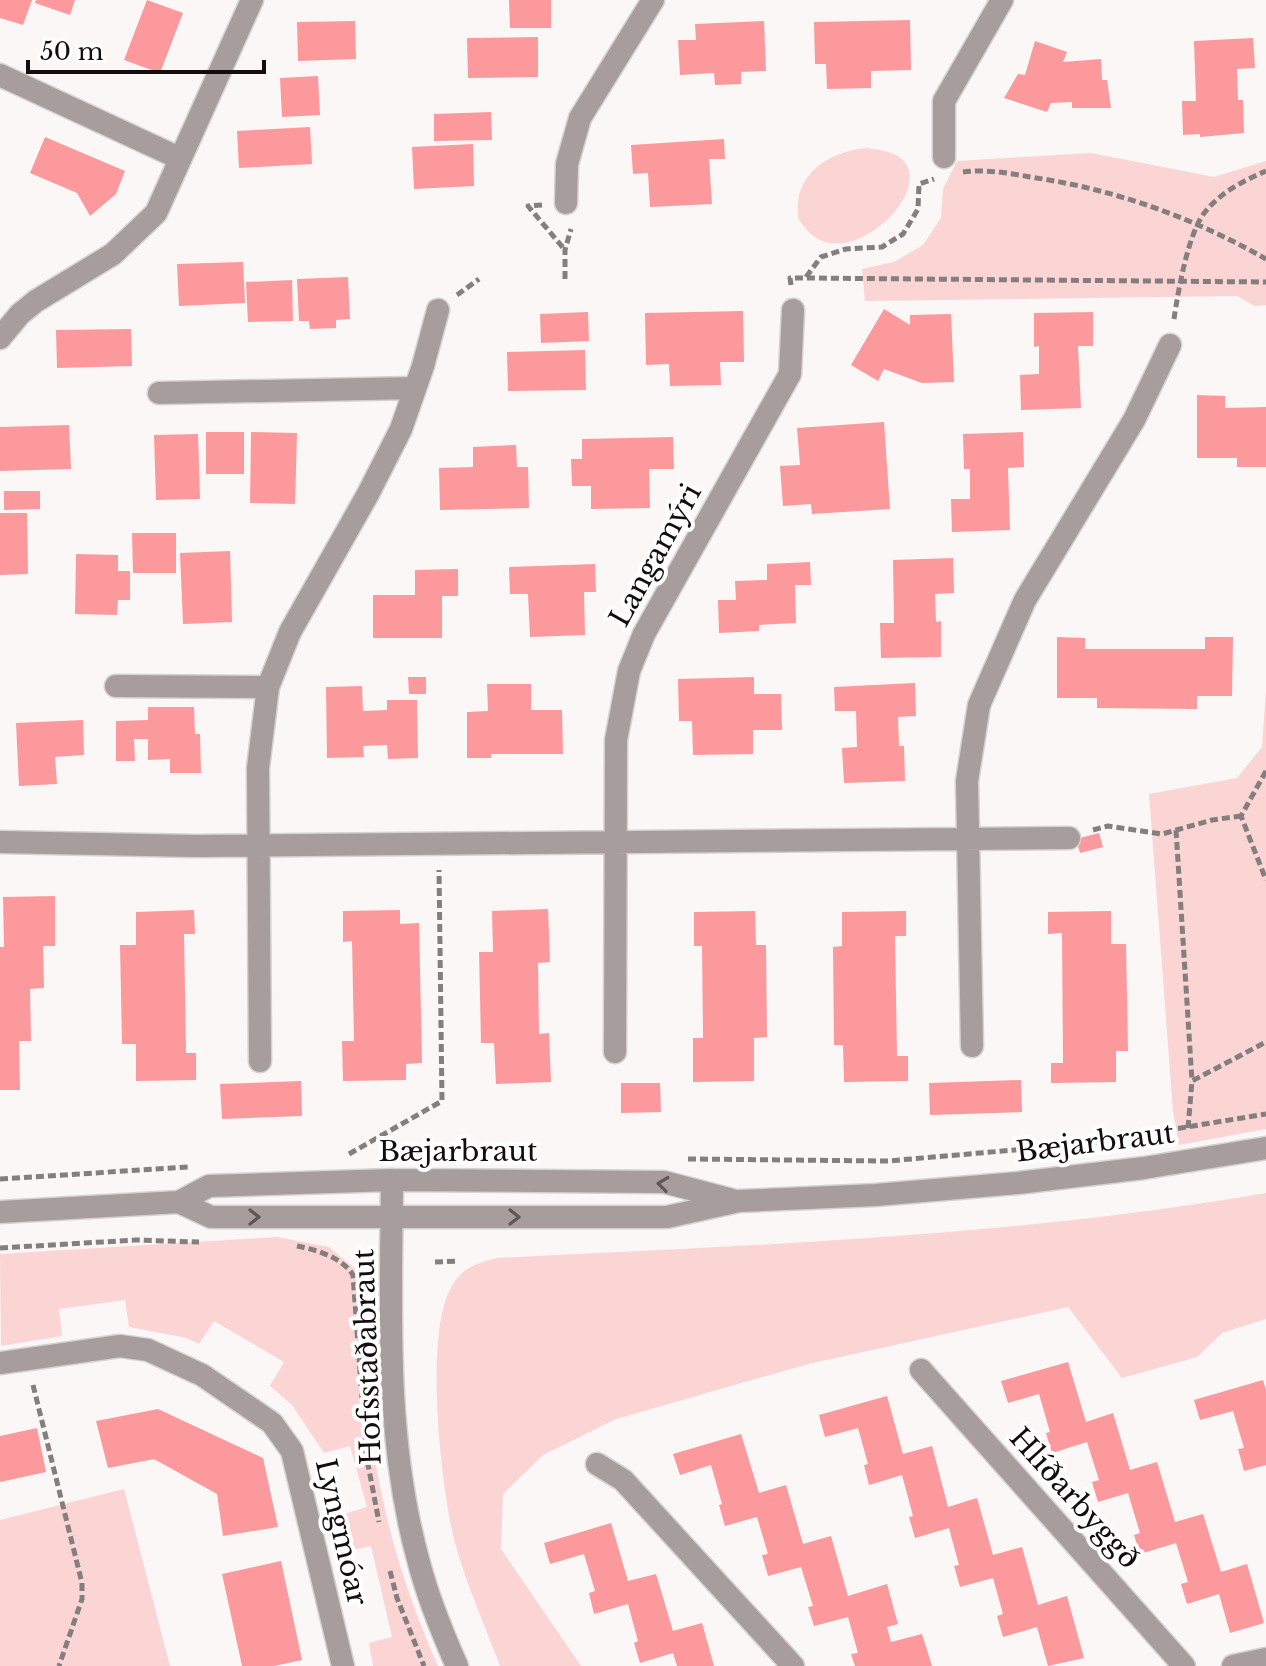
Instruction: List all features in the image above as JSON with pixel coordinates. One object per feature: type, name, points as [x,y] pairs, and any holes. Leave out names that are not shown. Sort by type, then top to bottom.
[{"type":"street","points":[[0,338],[20,314],[36,301],[113,254],[156,213],[252,0]]},
{"type":"street","points":[[566,203],[567,164],[580,118],[653,0]]},
{"type":"street","points":[[945,166],[944,101],[1002,0]]},
{"type":"street","points":[[0,75],[179,158]]},
{"type":"street","points":[[260,1061],[258,768],[268,687],[290,632],[401,429],[438,310]]},
{"type":"street","name":"Langamýri","points":[[615,1052],[613,843],[616,740],[629,671],[644,634],[790,374],[793,310]]},
{"type":"street","points":[[972,1046],[967,781],[979,705],[1025,600],[1134,420],[1170,345]]},
{"type":"street","points":[[159,393],[415,388]]},
{"type":"street","points":[[116,686],[268,687]]},
{"type":"street","points":[[0,842],[260,846],[1069,838]]},
{"type":"street","name":"Bæjarbraut","points":[[179,1202],[211,1217],[667,1217],[739,1201],[876,1195],[1018,1183],[1144,1168],[1266,1148]]},
{"type":"street","name":"Bæjarbraut","points":[[0,1212],[179,1202],[209,1186],[392,1180],[664,1182],[739,1201]]},
{"type":"street","name":"Hofsstaðabraut","points":[[392,1180],[390,1346],[396,1440],[418,1562],[457,1666]]},
{"type":"street","name":"Lyngmóar","points":[[0,1363],[120,1346],[148,1350],[202,1375],[272,1423],[292,1451],[343,1666]]},
{"type":"street","name":"Hlíðarbyggð","points":[[921,1370],[1184,1666]]},
{"type":"street","points":[[597,1464],[623,1480],[793,1666]]},
{"type":"street","points":[[1233,1666],[1266,1659]]},
{"type":"path","points":[[805,278],[821,257],[846,249],[882,247],[903,234],[918,209],[919,184],[945,166],[1080,184],[1198,224],[1266,259]]},
{"type":"path","points":[[1170,345],[1180,282],[1204,212],[1234,185],[1266,171]]},
{"type":"path","points":[[565,279],[565,250],[579,205],[566,203]]},
{"type":"path","points":[[790,278],[1266,282]]},
{"type":"path","points":[[1069,838],[1108,826],[1162,834],[1241,816],[1266,771]]},
{"type":"path","points":[[1241,816],[1266,880]]},
{"type":"path","points":[[1176,830],[1192,1081],[1188,1128]]},
{"type":"path","points":[[347,1155],[442,1101],[438,845]]},
{"type":"path","points":[[1192,1081],[1266,1042]]},
{"type":"path","points":[[679,1159],[888,1161],[1083,1144],[1266,1114]]},
{"type":"path","points":[[336,1157],[359,1156]]},
{"type":"path","points":[[0,1179],[191,1166]]},
{"type":"path","points":[[0,1248],[136,1240],[209,1243]]},
{"type":"path","points":[[283,1245],[319,1251],[340,1263]]},
{"type":"path","points":[[435,1262],[458,1261]]},
{"type":"path","points":[[26,1358],[82,1583],[82,1599],[59,1666]]},
{"type":"shaded area","points":[[868,148],[895,154],[908,169],[909,184],[903,200],[874,230],[856,240],[837,244],[813,236],[798,218],[798,198],[805,182],[827,160]]},
{"type":"shaded area","points":[[1091,153],[1214,177],[1266,161],[1266,305],[1255,306],[1237,296],[865,301],[862,269],[894,262],[923,245],[941,218],[943,189],[957,161]]},
{"type":"shaded area","points":[[1266,690],[1266,1129],[1179,1145],[1173,1111],[1149,794],[1237,778],[1262,747]]},
{"type":"shaded area","points":[[1266,1193],[1266,1319],[1222,1333],[1197,1357],[1122,1378],[1068,1307],[808,1364],[616,1419],[543,1455],[503,1494],[501,1549],[581,1666],[500,1666],[454,1539],[440,1446],[437,1407],[439,1332],[445,1303],[455,1281],[469,1268],[497,1258],[882,1237],[1075,1220]]},
{"type":"shaded area","points":[[277,1237],[329,1247],[360,1273],[377,1472],[406,1585],[438,1666],[373,1666],[369,1643],[392,1637],[371,1546],[348,1551],[341,1515],[367,1507],[350,1446],[324,1453],[292,1405],[270,1386],[284,1362],[214,1321],[199,1344],[187,1338],[129,1327],[125,1300],[59,1309],[62,1336],[1,1346],[0,1254]]},
{"type":"shaded area","points":[[124,1489],[170,1666],[0,1666],[0,1520]]},
{"type":"building","points":[[0,0],[32,0],[23,25],[0,18]]},
{"type":"building","points":[[36,0],[75,0],[70,15],[35,3]]},
{"type":"building","points":[[147,0],[183,13],[160,73],[124,60]]},
{"type":"building","points":[[509,0],[551,0],[551,28],[510,28]]},
{"type":"building","points":[[910,20],[911,70],[871,71],[871,88],[827,89],[826,64],[815,64],[814,22]]},
{"type":"building","points":[[355,21],[356,59],[298,61],[297,22]]},
{"type":"building","points":[[764,21],[766,71],[741,72],[741,84],[715,85],[714,73],[680,75],[678,40],[696,40],[695,24]]},
{"type":"building","points":[[538,37],[538,77],[468,78],[467,38]]},
{"type":"building","points":[[1253,38],[1255,68],[1237,69],[1238,100],[1243,100],[1244,133],[1200,137],[1200,134],[1183,135],[1182,101],[1196,101],[1194,41]]},
{"type":"building","points":[[1035,41],[1067,52],[1063,62],[1101,59],[1102,80],[1107,80],[1111,108],[1072,108],[1072,102],[1051,103],[1047,112],[1004,98],[1018,74],[1025,75]]},
{"type":"building","points":[[318,76],[320,115],[282,117],[280,78]]},
{"type":"building","points":[[491,112],[492,140],[434,141],[434,114]]},
{"type":"building","points":[[310,127],[312,164],[239,168],[237,131]]},
{"type":"building","points":[[45,137],[125,171],[116,194],[90,216],[77,193],[30,173]]},
{"type":"building","points":[[724,139],[725,159],[709,159],[712,204],[650,207],[648,173],[633,174],[631,145]]},
{"type":"building","points":[[473,144],[474,186],[414,189],[412,147]]},
{"type":"building","points":[[243,262],[245,303],[179,306],[177,264]]},
{"type":"building","points":[[348,277],[350,319],[336,320],[336,328],[310,329],[309,321],[299,321],[297,279]]},
{"type":"building","points":[[292,280],[293,321],[248,322],[246,282]]},
{"type":"building","points":[[884,309],[910,325],[910,315],[951,314],[954,382],[922,383],[884,369],[878,381],[851,365]]},
{"type":"building","points":[[743,311],[744,362],[720,362],[721,385],[670,386],[669,364],[646,365],[645,313]]},
{"type":"building","points":[[588,312],[589,341],[541,343],[540,314]]},
{"type":"building","points":[[1093,312],[1093,346],[1078,346],[1081,408],[1021,410],[1020,375],[1039,374],[1039,346],[1034,347],[1034,313]]},
{"type":"building","points":[[131,329],[132,366],[57,368],[56,330]]},
{"type":"building","points":[[585,350],[586,390],[508,391],[507,352]]},
{"type":"building","points":[[1197,395],[1225,396],[1225,408],[1266,407],[1266,467],[1237,467],[1237,458],[1197,458]]},
{"type":"building","points":[[884,422],[890,509],[812,514],[811,504],[783,506],[780,466],[800,465],[797,428]]},
{"type":"building","points":[[69,425],[71,469],[0,471],[0,427]]},
{"type":"building","points":[[206,432],[244,432],[244,474],[206,474]]},
{"type":"building","points":[[251,432],[297,433],[295,504],[250,503]]},
{"type":"building","points":[[1023,432],[1024,467],[1008,468],[1010,530],[952,532],[951,499],[970,499],[970,469],[964,469],[963,434]]},
{"type":"building","points":[[198,434],[200,499],[156,500],[154,435]]},
{"type":"building","points":[[673,437],[674,469],[649,469],[650,508],[591,509],[591,486],[572,486],[571,459],[582,459],[582,439]]},
{"type":"building","points":[[516,445],[517,467],[528,467],[529,508],[440,510],[439,468],[473,467],[473,447]]},
{"type":"building","points":[[4,491],[40,491],[40,509],[4,510]]},
{"type":"building","points":[[0,513],[27,513],[28,574],[0,575]]},
{"type":"building","points":[[132,533],[176,533],[176,573],[133,573]]},
{"type":"building","points":[[230,551],[232,622],[183,624],[180,553]]},
{"type":"building","points":[[76,554],[118,555],[118,571],[130,571],[130,600],[118,600],[117,615],[75,614]]},
{"type":"building","points":[[953,558],[954,593],[935,594],[936,622],[941,621],[941,657],[881,658],[880,623],[894,623],[893,560]]},
{"type":"building","points":[[810,562],[811,585],[795,585],[796,623],[759,625],[759,631],[719,633],[718,600],[736,600],[735,581],[767,580],[767,564]]},
{"type":"building","points":[[595,564],[596,592],[584,592],[585,635],[530,637],[528,594],[510,594],[509,567]]},
{"type":"building","points":[[458,569],[458,596],[442,596],[442,638],[373,638],[373,595],[415,595],[415,570]]},
{"type":"building","points":[[1057,637],[1085,638],[1085,649],[1205,649],[1205,637],[1233,637],[1232,696],[1197,696],[1197,709],[1097,708],[1097,698],[1057,698]]},
{"type":"building","points":[[408,677],[426,677],[426,694],[409,694]]},
{"type":"building","points":[[754,677],[754,694],[781,694],[782,730],[753,730],[753,754],[693,755],[692,721],[679,721],[678,679]]},
{"type":"building","points":[[915,683],[916,716],[898,717],[899,746],[904,746],[905,781],[844,783],[842,748],[857,747],[856,711],[835,711],[834,687]]},
{"type":"building","points":[[487,684],[531,684],[531,710],[562,710],[563,754],[491,754],[491,758],[467,758],[467,712],[488,711]]},
{"type":"building","points":[[362,686],[363,711],[387,710],[387,700],[417,700],[418,758],[388,759],[387,745],[363,746],[364,757],[327,758],[326,687]]},
{"type":"building","points":[[148,707],[194,707],[195,734],[200,734],[201,773],[170,773],[170,759],[148,760],[148,739],[134,739],[135,761],[116,761],[116,721],[148,720]]},
{"type":"building","points":[[83,720],[84,755],[55,757],[57,784],[19,786],[16,723]]},
{"type":"building","points":[[1099,833],[1103,847],[1080,853],[1076,839]]},
{"type":"building","points":[[55,896],[55,946],[43,946],[44,988],[30,989],[31,1041],[19,1041],[20,1090],[0,1090],[3,897]]},
{"type":"building","points":[[548,909],[550,962],[538,963],[539,1034],[549,1033],[551,1082],[496,1084],[494,1043],[481,1043],[479,952],[493,952],[492,911]]},
{"type":"building","points":[[194,910],[195,934],[184,934],[186,1053],[196,1053],[196,1080],[136,1081],[136,1044],[122,1044],[120,945],[136,945],[136,912]]},
{"type":"building","points":[[400,910],[400,924],[419,923],[422,1063],[406,1064],[406,1080],[343,1081],[342,1041],[354,1041],[352,941],[343,942],[343,911]]},
{"type":"building","points":[[755,911],[756,945],[766,945],[767,1037],[754,1038],[754,1081],[693,1082],[693,1038],[703,1038],[702,946],[694,946],[694,912]]},
{"type":"building","points":[[906,911],[906,936],[895,936],[897,1056],[908,1056],[908,1081],[844,1082],[843,1045],[834,1045],[833,947],[842,946],[842,912]]},
{"type":"building","points":[[1111,911],[1111,944],[1126,944],[1128,1051],[1116,1051],[1116,1082],[1051,1083],[1051,1063],[1063,1063],[1062,933],[1048,934],[1048,912]]},
{"type":"building","points":[[1021,1080],[1022,1112],[930,1115],[929,1083]]},
{"type":"building","points":[[301,1081],[302,1116],[222,1119],[220,1084]]},
{"type":"building","points":[[621,1083],[660,1083],[661,1112],[621,1113]]},
{"type":"building","points":[[1068,1362],[1086,1422],[1113,1413],[1130,1470],[1157,1462],[1175,1522],[1203,1514],[1221,1572],[1247,1564],[1264,1623],[1230,1633],[1219,1594],[1187,1604],[1181,1584],[1188,1582],[1176,1543],[1140,1554],[1134,1535],[1140,1533],[1128,1493],[1098,1502],[1092,1482],[1099,1480],[1087,1442],[1052,1453],[1046,1433],[1050,1432],[1039,1394],[1008,1403],[1001,1381]]},
{"type":"building","points":[[1263,1380],[1266,1390],[1266,1465],[1244,1471],[1238,1449],[1244,1448],[1233,1411],[1200,1420],[1194,1400]]},
{"type":"building","points":[[887,1396],[903,1454],[932,1446],[948,1507],[977,1498],[993,1555],[1022,1547],[1038,1605],[1067,1596],[1084,1658],[1048,1666],[1037,1627],[1003,1637],[997,1616],[1003,1614],[993,1578],[960,1587],[954,1566],[959,1565],[949,1528],[915,1538],[909,1517],[913,1516],[902,1475],[869,1485],[864,1465],[868,1464],[858,1428],[825,1437],[819,1415]]},
{"type":"building","points":[[158,1409],[263,1458],[278,1527],[223,1536],[217,1494],[154,1459],[108,1468],[96,1421]]},
{"type":"building","points":[[37,1428],[46,1472],[0,1482],[0,1436]]},
{"type":"building","points":[[741,1434],[759,1493],[786,1485],[803,1544],[831,1536],[848,1596],[887,1584],[898,1624],[887,1627],[891,1642],[922,1634],[932,1666],[855,1666],[851,1654],[858,1653],[848,1617],[814,1626],[808,1607],[813,1606],[801,1567],[768,1576],[762,1555],[768,1554],[757,1517],[725,1526],[711,1465],[680,1475],[673,1454]]},
{"type":"building","points":[[611,1523],[628,1581],[656,1574],[673,1631],[702,1623],[714,1666],[677,1666],[673,1653],[640,1663],[634,1643],[638,1641],[628,1604],[594,1614],[589,1593],[595,1591],[584,1554],[550,1564],[544,1543]]},
{"type":"building","points":[[281,1561],[302,1660],[274,1666],[242,1666],[222,1574]]}]
